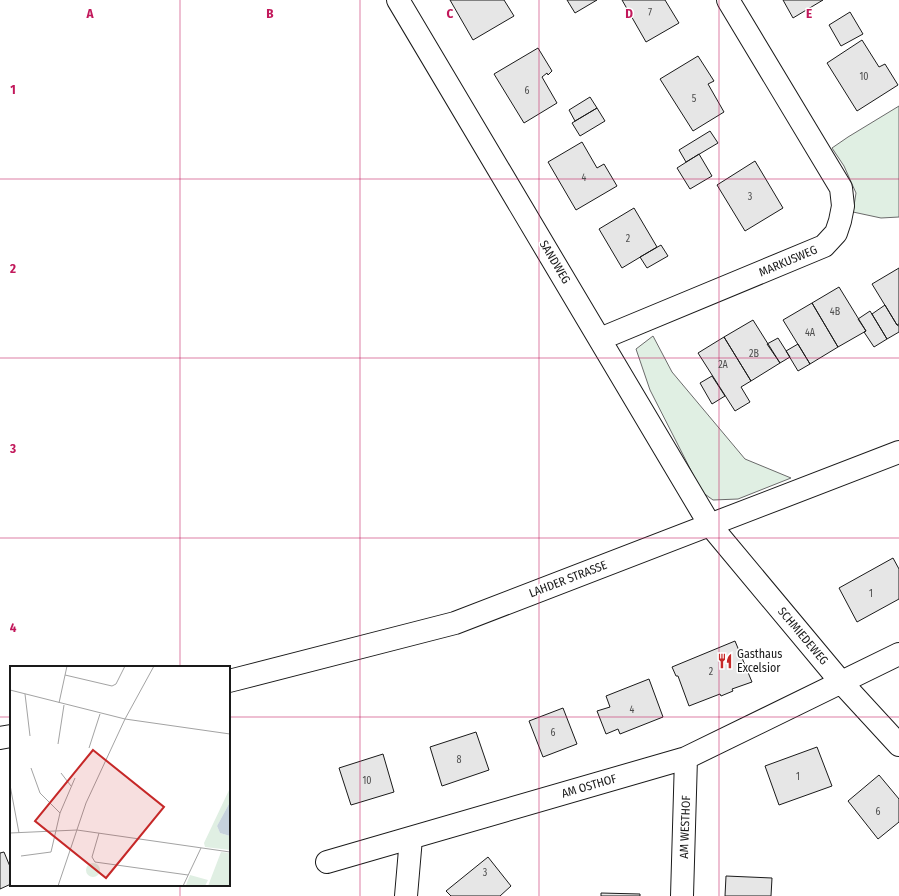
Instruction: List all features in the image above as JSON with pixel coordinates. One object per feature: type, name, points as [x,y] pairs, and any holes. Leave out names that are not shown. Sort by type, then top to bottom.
[{"type":"street","name":"SANDWEG","points":[[398,0],[710,525]]},
{"type":"street","name":"MARKUSWEG","points":[[600,339],[824,246],[836,233],[843,206],[841,188],[728,0]]},
{"type":"street","name":"LAHDER STRASSE","points":[[230,681],[456,622],[899,452]]},
{"type":"street","name":"SCHMIEDEWEG","points":[[710,525],[841,682],[899,745]]},
{"type":"street","name":"AM OSTHOF","points":[[326,862],[686,758],[899,654]]},
{"type":"street","points":[[0,738],[10,736]]},
{"type":"street","name":"AM WESTHOF","points":[[682,896],[686,758]]},
{"type":"street","points":[[406,896],[411,838]]},
{"type":"green space","points":[[899,106],[899,217],[881,218],[853,212],[856,193],[844,166],[832,148]]},
{"type":"green space","points":[[653,336],[672,372],[745,459],[791,478],[738,499],[713,500],[702,492],[650,390],[636,349]]},
{"type":"building","points":[[450,0],[504,0],[514,16],[473,40]]},
{"type":"building","points":[[567,0],[597,0],[575,13]]},
{"type":"building","points":[[622,0],[665,0],[679,23],[646,42]]},
{"type":"building","points":[[783,0],[823,0],[793,18]]},
{"type":"building","points":[[850,12],[863,34],[841,46],[829,25]]},
{"type":"building","points":[[862,40],[879,67],[885,64],[898,85],[857,111],[827,63]]},
{"type":"building","points":[[538,48],[552,71],[548,75],[547,73],[542,77],[557,103],[524,123],[494,74]]},
{"type":"building","points":[[698,56],[714,81],[708,84],[724,112],[693,131],[660,79]]},
{"type":"building","points":[[590,97],[597,108],[575,121],[569,110]]},
{"type":"building","points":[[597,108],[605,121],[580,136],[572,123]]},
{"type":"building","points":[[710,131],[718,143],[686,162],[679,150]]},
{"type":"building","points":[[582,142],[597,168],[604,164],[617,186],[576,210],[548,162]]},
{"type":"building","points":[[699,154],[712,176],[690,189],[677,168]]},
{"type":"building","points":[[755,161],[783,208],[745,231],[717,185]]},
{"type":"building","points":[[634,208],[657,247],[622,268],[599,229]]},
{"type":"building","points":[[661,245],[668,256],[647,268],[640,257]]},
{"type":"building","points":[[899,268],[899,324],[897,325],[872,284]]},
{"type":"building","points":[[839,287],[866,331],[838,347],[812,303]]},
{"type":"building","points":[[812,303],[838,347],[810,364],[783,320]]},
{"type":"building","points":[[885,305],[899,326],[899,332],[887,339],[872,314]]},
{"type":"building","points":[[870,311],[887,339],[874,347],[864,332],[866,331],[858,319]]},
{"type":"building","points":[[753,320],[780,363],[751,381],[724,337]]},
{"type":"building","points":[[724,337],[751,381],[741,387],[750,402],[735,411],[698,353]]},
{"type":"building","points":[[778,338],[790,357],[780,363],[767,344]]},
{"type":"building","points":[[798,344],[810,364],[798,371],[786,351]]},
{"type":"building","points":[[712,376],[725,396],[712,404],[700,383]]},
{"type":"building","points":[[893,558],[899,569],[899,599],[857,622],[839,588]]},
{"type":"building","points":[[735,641],[752,682],[732,689],[733,691],[721,696],[720,694],[689,706],[678,676],[676,676],[672,667]]},
{"type":"building","points":[[649,679],[663,717],[620,734],[618,729],[606,734],[597,711],[610,707],[606,696]]},
{"type":"building","points":[[563,708],[577,744],[543,757],[529,721]]},
{"type":"building","points":[[476,732],[489,770],[442,786],[430,747]]},
{"type":"building","points":[[817,747],[832,786],[779,805],[765,766]]},
{"type":"building","points":[[383,754],[394,792],[351,805],[339,768]]},
{"type":"building","points":[[879,775],[899,799],[899,822],[878,839],[848,801]]},
{"type":"building","points":[[4,852],[10,867],[10,884],[0,889],[0,853]]},
{"type":"building","points":[[488,857],[511,886],[500,896],[451,896],[446,891]]},
{"type":"building","points":[[726,876],[772,878],[771,896],[725,896]]},
{"type":"building","points":[[601,893],[640,894],[640,896],[601,896]]},
{"type":"place","name":"Gasthaus Excelsior","points":[[725,661]]}]
